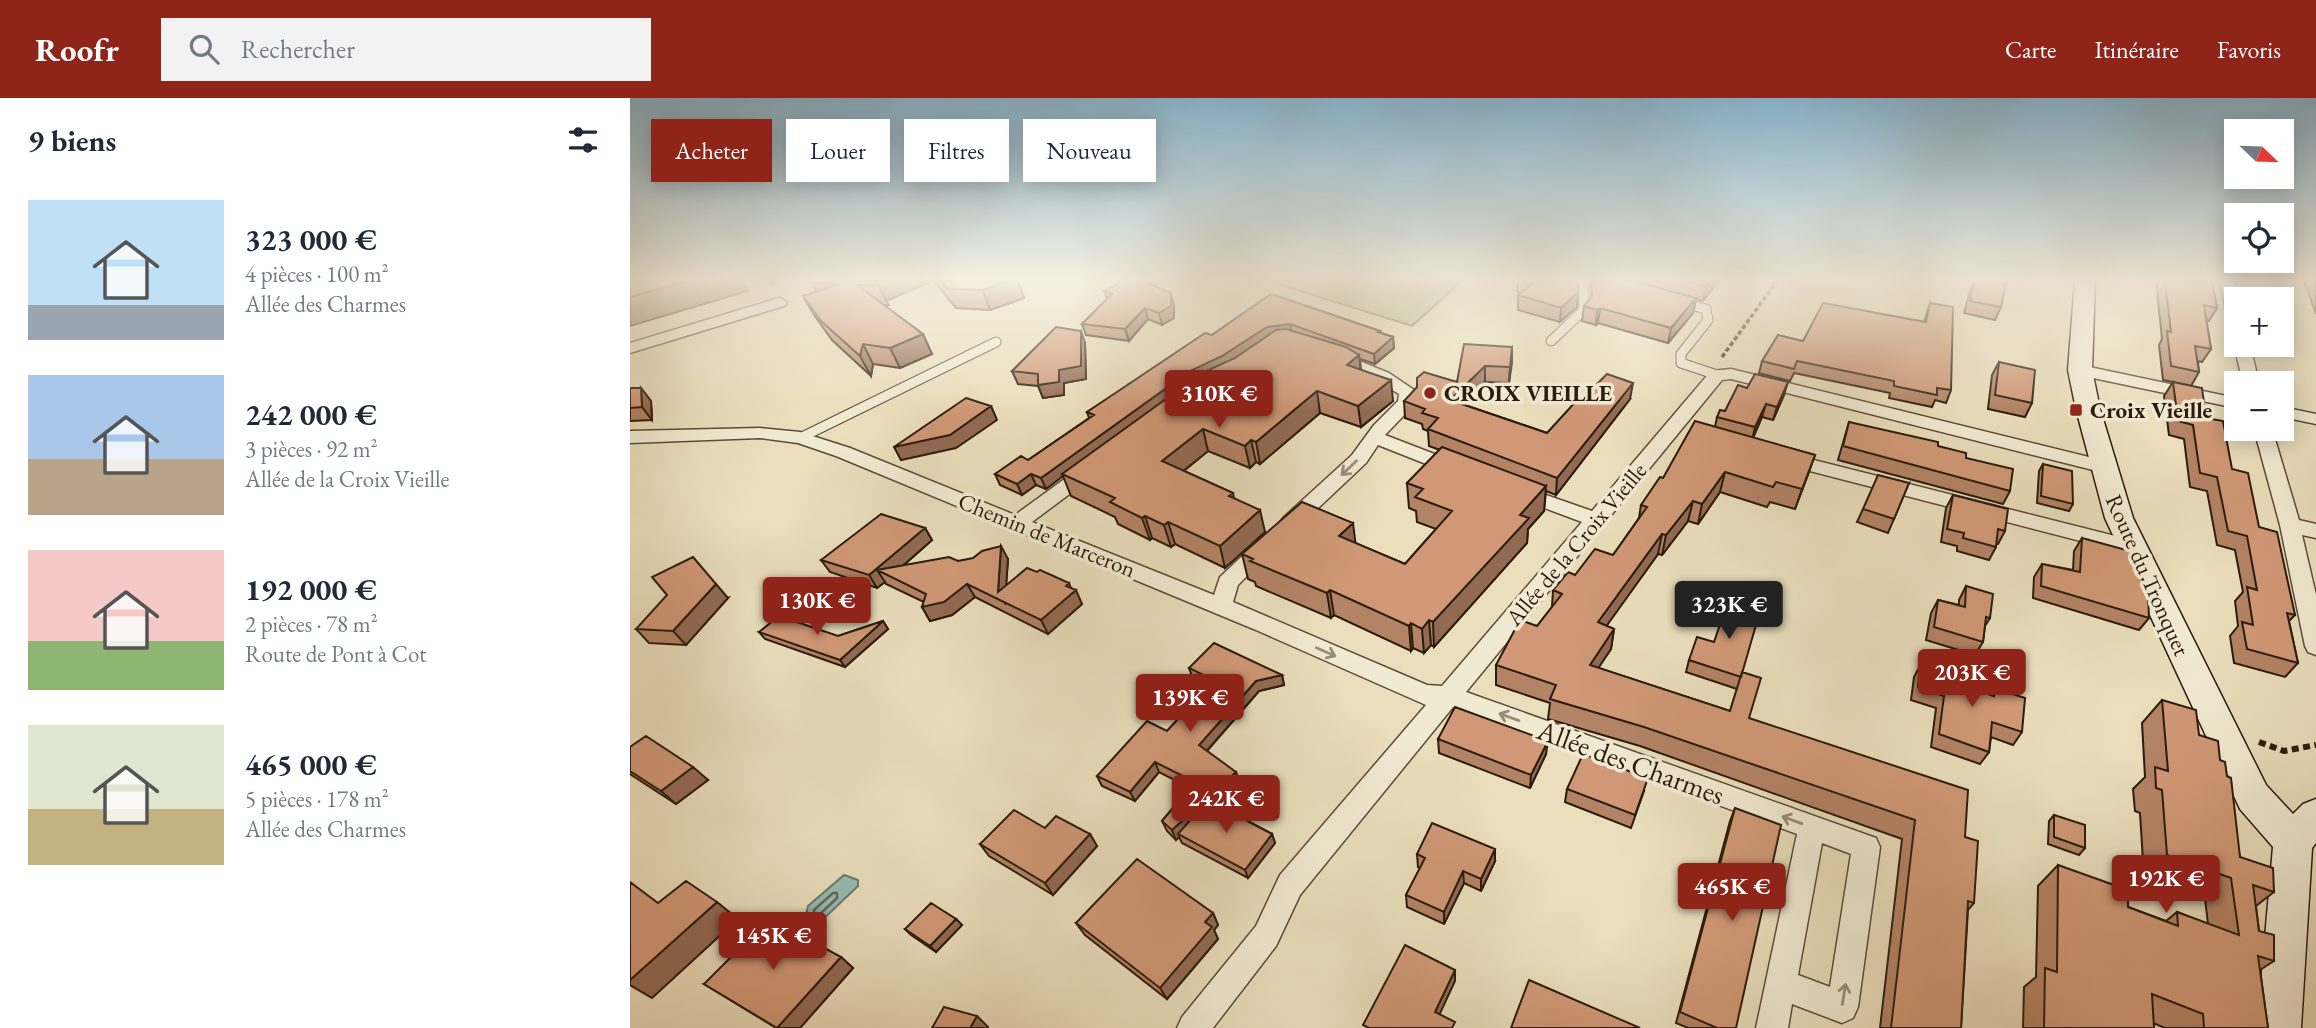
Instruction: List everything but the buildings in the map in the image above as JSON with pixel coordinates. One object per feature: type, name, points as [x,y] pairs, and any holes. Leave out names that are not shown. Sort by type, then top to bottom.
[{"type":"street","points":[[630,348],[708,324]]},
{"type":"street","name":"Route du Tronquet","points":[[2083,324],[2080,370],[2112,496],[2131,547],[2253,797],[2304,828]]},
{"type":"street","points":[[1222,607],[1228,582],[1359,459],[1380,429],[1407,402],[1408,392],[1355,363],[1320,351]]},
{"type":"street","points":[[2080,370],[2224,400]]},
{"type":"street","points":[[1717,375],[1731,374],[2105,467]]},
{"type":"street","name":"Allée de la Croix Vieille","points":[[1193,1028],[1266,936],[1290,885],[1717,375]]},
{"type":"street","points":[[2294,414],[2316,419]]},
{"type":"street","name":"Chemin de Marceron","points":[[630,437],[760,433],[800,438],[843,452],[1264,624],[1425,695],[1450,696]]},
{"type":"street","points":[[1375,438],[1474,475]]},
{"type":"street","points":[[2266,441],[2290,525],[2316,646]]},
{"type":"street","points":[[1769,454],[2131,547]]},
{"type":"street","points":[[1017,523],[1104,459]]},
{"type":"street","points":[[1498,484],[1596,520]]},
{"type":"street","points":[[2290,525],[2316,531]]},
{"type":"street","name":"Allée des Charmes","points":[[1450,696],[1866,848],[1842,1007],[1780,984]]},
{"type":"street","points":[[1772,1028],[1812,827]]},
{"type":"street","points":[[2279,1028],[2304,828]]},
{"type":"lane","points":[[1551,341],[1569,324]]},
{"type":"lane","points":[[1705,324],[1681,354],[1681,363],[1717,375]]},
{"type":"lane","points":[[800,438],[996,341]]},
{"type":"path","points":[[2220,733],[2252,739],[2284,751],[2316,745]]},
{"type":"water","points":[[813,594],[847,605],[829,621],[794,610]]},
{"type":"water","points":[[844,875],[858,880],[858,886],[817,925],[805,920],[808,906]]},
{"type":"place","name":"CROIX VIEILLE","points":[[1430,393]]},
{"type":"place","name":"Croix Vieille","points":[[2076,410]]}]
